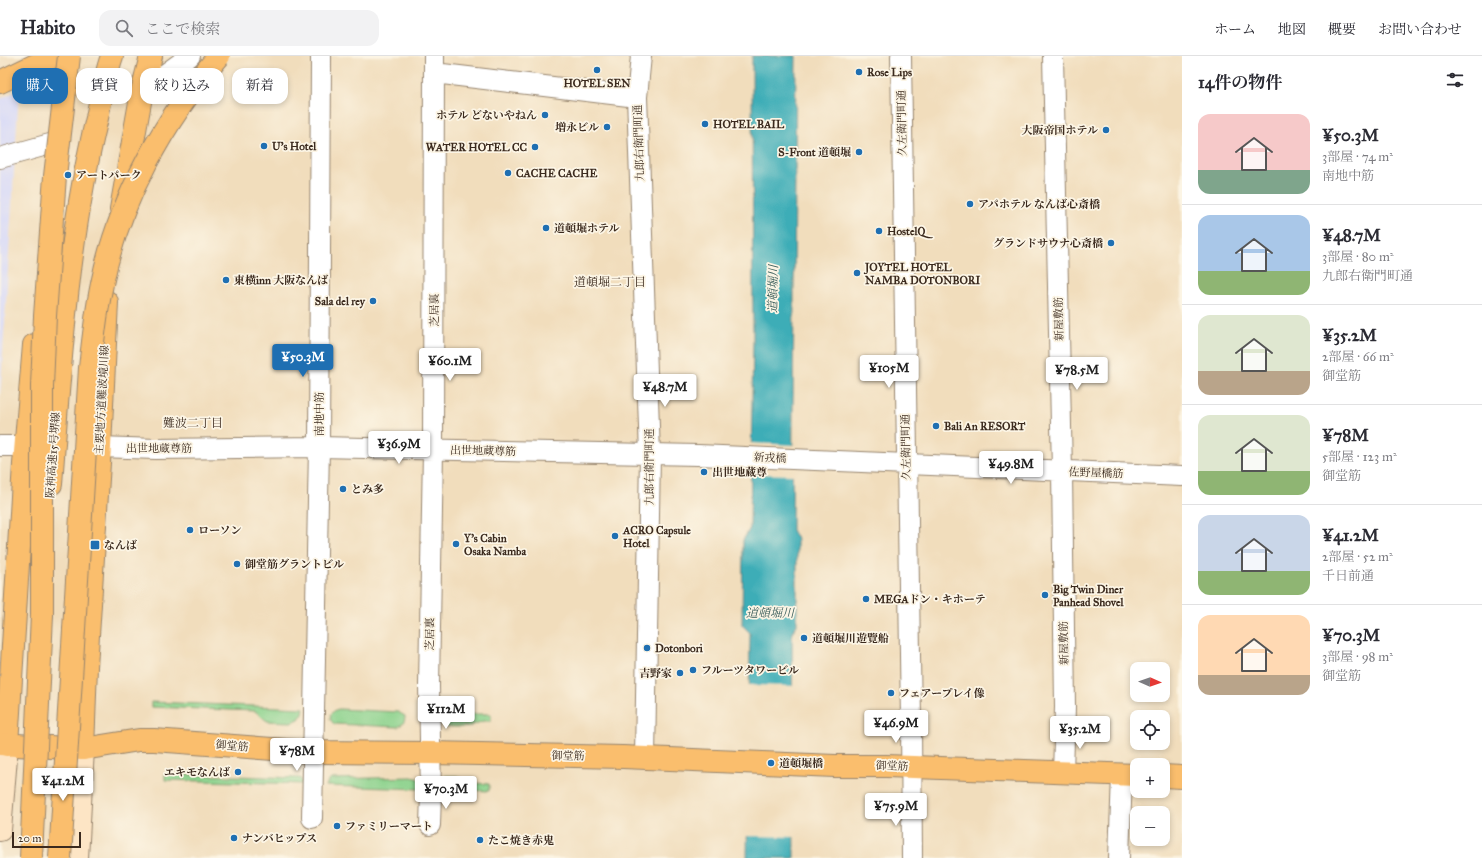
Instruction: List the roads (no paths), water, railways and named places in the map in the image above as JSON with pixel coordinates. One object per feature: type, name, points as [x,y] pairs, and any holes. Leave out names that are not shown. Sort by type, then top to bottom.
[{"type":"main road","points":[[0,82],[54,56]]},
{"type":"main road","points":[[42,615],[42,386],[44,316],[55,176],[69,56]]},
{"type":"main road","points":[[0,830],[4,744],[50,144],[78,56]]},
{"type":"main road","name":"阪神高速15号堺線","points":[[31,858],[42,615],[59,374],[67,287],[78,205],[112,56]]},
{"type":"main road","name":"主要地方道難波境川線","points":[[148,68],[151,56]]},
{"type":"main road","points":[[60,858],[66,783],[87,411],[95,325],[102,283],[114,238],[131,196],[153,149],[178,108],[203,74],[219,56]]},
{"type":"main road","name":"主要地方道難波境川線","points":[[83,748],[86,667],[100,447],[106,312],[123,196],[140,102]]},
{"type":"main road","name":"御堂筋","points":[[4,744],[83,748],[139,740],[154,740],[313,752],[646,758],[835,766],[912,767],[1130,775]]},
{"type":"main road","points":[[77,858],[83,748]]},
{"type":"main road","points":[[1170,776],[1182,777]]},
{"type":"street","points":[[174,68],[190,56]]},
{"type":"street","name":"南地中筋","points":[[312,818],[319,447],[321,56]]},
{"type":"street","name":"九郎右衛門町通","points":[[641,56],[637,97],[650,454],[646,758]]},
{"type":"street","name":"久左衛門町通","points":[[901,56],[906,464],[912,721],[912,858]]},
{"type":"street","name":"新屋敷筋","points":[[1053,56],[1062,471],[1063,773]]},
{"type":"street","points":[[434,65],[637,97]]},
{"type":"street","name":"芝居裏","points":[[430,825],[429,708],[434,450],[434,65]]},
{"type":"street","points":[[0,158],[50,144]]},
{"type":"street","points":[[0,446],[26,446]]},
{"type":"street","name":"出世地蔵尊筋","points":[[100,447],[319,447],[698,455]]},
{"type":"street","name":"新戎橋","points":[[698,455],[841,461]]},
{"type":"street","name":"佐野屋橋筋","points":[[841,461],[1182,476]]},
{"type":"street","points":[[1119,858],[1120,821],[1130,775]]},
{"type":"water","name":"道頓堀川","points":[[752,56],[796,56],[792,530],[797,539],[797,625],[792,632],[794,858],[747,858],[750,633],[742,625],[743,540],[750,528],[753,340]]},
{"type":"place","name":"HOTEL SEN","points":[[597,70]]},
{"type":"place","name":"Rose Lips","points":[[859,72]]},
{"type":"place","name":"ホテル どないやねん","points":[[545,115]]},
{"type":"place","name":"HOTEL BAIL","points":[[705,124]]},
{"type":"place","name":"増永ビル","points":[[607,127]]},
{"type":"place","name":"大阪帝国ホテル","points":[[1106,130]]},
{"type":"place","name":"U's Hotel","points":[[264,146]]},
{"type":"place","name":"WATER HOTEL CC","points":[[535,147]]},
{"type":"place","name":"S-Front 道頓堀","points":[[859,152]]},
{"type":"place","name":"CACHE CACHE","points":[[508,173]]},
{"type":"place","name":"アートパーク","points":[[68,175]]},
{"type":"place","name":"アパホテル なんば心斎橋","points":[[970,204]]},
{"type":"place","name":"道頓堀ホテル","points":[[546,228]]},
{"type":"place","name":"HostelQ","points":[[879,231]]},
{"type":"place","name":"グランドサウナ心斎橋","points":[[1111,243]]},
{"type":"place","name":"JOYTEL HOTEL NAMBA DOTONBORI","points":[[857,273]]},
{"type":"place","name":"東横inn 大阪なんば","points":[[226,280]]},
{"type":"place","name":"Sala del rey","points":[[373,301]]},
{"type":"place","name":"Bali An RESORT","points":[[936,426]]},
{"type":"place","name":"出世地蔵尊","points":[[704,472]]},
{"type":"place","name":"とみ多","points":[[343,489]]},
{"type":"place","name":"ローソン","points":[[190,530]]},
{"type":"place","name":"ACRO Capsule Hotel","points":[[615,536]]},
{"type":"place","name":"Y's Cabin Osaka Namba","points":[[456,544]]},
{"type":"place","name":"なんば","points":[[95,545]]},
{"type":"place","name":"御堂筋グラントビル","points":[[237,564]]},
{"type":"place","name":"Big Twin Diner Panhead Shovel","points":[[1045,595]]},
{"type":"place","name":"MEGAドン・キホーテ","points":[[866,599]]},
{"type":"place","name":"道頓堀川遊覽船","points":[[804,638]]},
{"type":"place","name":"Dotonbori","points":[[647,648]]},
{"type":"place","name":"フルーツタワービル","points":[[693,670]]},
{"type":"place","name":"吉野家","points":[[680,673]]},
{"type":"place","name":"フェアープレイ像","points":[[891,693]]},
{"type":"place","name":"道頓堀橋","points":[[771,763]]},
{"type":"place","name":"エキモなんば","points":[[238,772]]},
{"type":"place","name":"ファミリーマート","points":[[337,826]]},
{"type":"place","name":"ナンバヒップス","points":[[234,838]]},
{"type":"place","name":"たこ焼き赤鬼","points":[[480,840]]},
{"type":"district","name":"道頓堀二丁目","points":[[610,282]]},
{"type":"district","name":"難波二丁目","points":[[193,423]]}]
